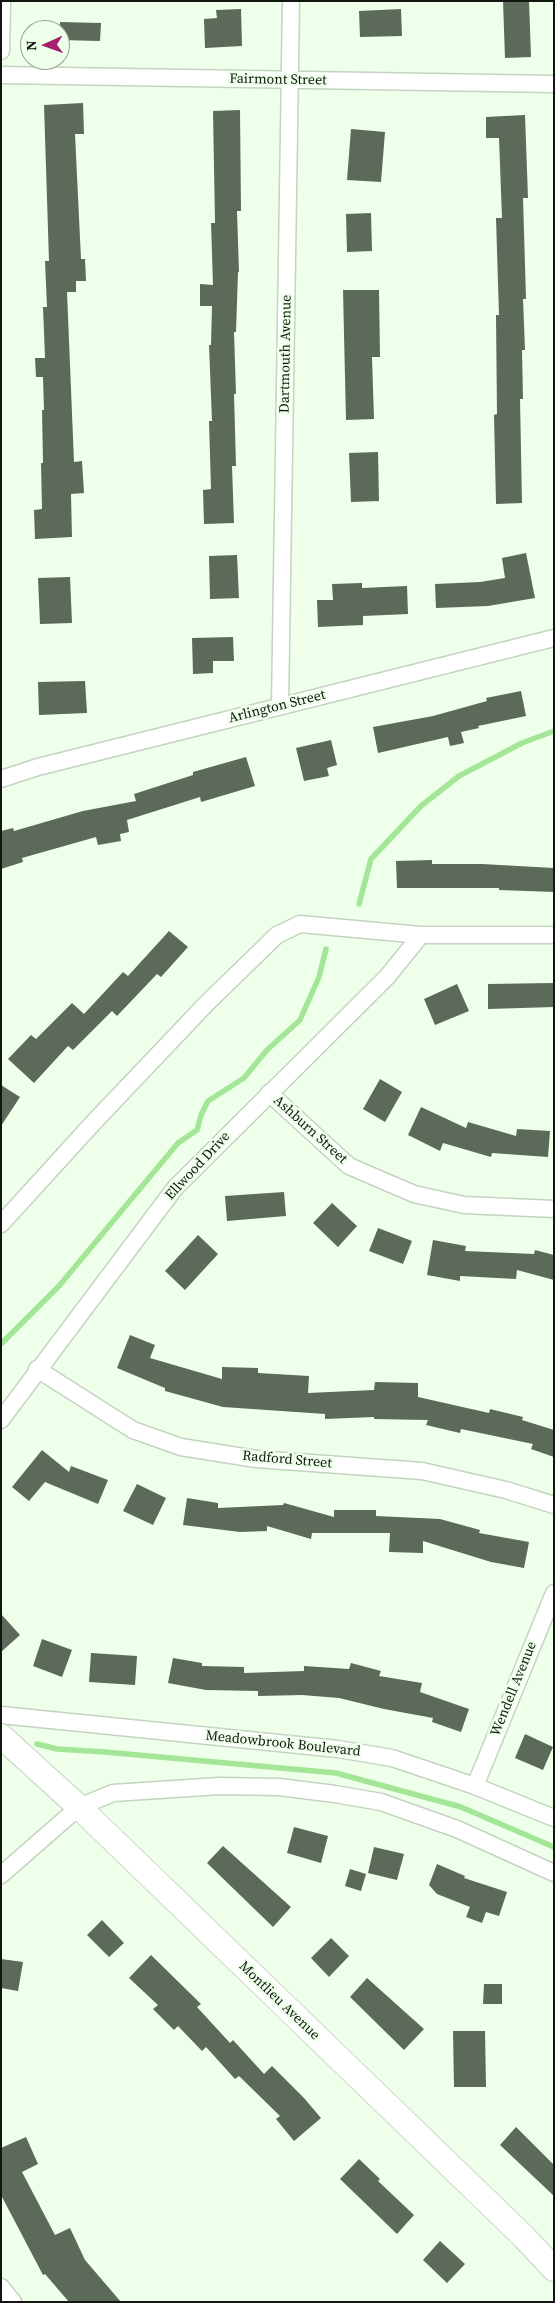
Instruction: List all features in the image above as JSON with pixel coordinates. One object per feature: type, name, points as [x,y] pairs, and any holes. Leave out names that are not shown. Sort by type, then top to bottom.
[{"type":"street","points":[[1,50],[2,1]]},
{"type":"street","name":"Dartmouth Avenue","points":[[280,706],[291,1]]},
{"type":"street","name":"Fairmont Street","points":[[1,75],[554,84]]},
{"type":"street","name":"Arlington Street","points":[[1,779],[280,706],[554,638]]},
{"type":"street","points":[[1,1224],[100,1114],[207,1003],[277,935],[300,924],[421,935],[554,936]]},
{"type":"street","name":"Ellwood Drive","points":[[1,1420],[37,1369],[175,1188],[387,977],[421,935]]},
{"type":"street","name":"Ashburn Street","points":[[269,1093],[350,1166],[414,1194],[464,1205],[554,1209]]},
{"type":"street","name":"Radford Street","points":[[37,1369],[134,1430],[181,1447],[256,1459],[422,1471],[506,1490],[554,1504]]},
{"type":"street","name":"Wendell Avenue","points":[[475,1786],[554,1592]]},
{"type":"street","name":"Meadowbrook Boulevard","points":[[1,1715],[338,1749],[392,1758],[475,1786],[554,1818]]},
{"type":"street","name":"Montlieu Avenue","points":[[1,1736],[79,1807],[516,2229],[554,2269]]},
{"type":"street","points":[[1,1875],[79,1807],[113,1793],[220,1786],[279,1788],[334,1794],[381,1802],[457,1829],[554,1873]]},
{"type":"street","points":[[1,2287],[13,2302]]},
{"type":"building","points":[[503,1],[529,1],[531,57],[505,58]]},
{"type":"building","points":[[241,9],[242,46],[205,48],[204,19],[217,18],[216,10]]},
{"type":"building","points":[[401,9],[402,36],[360,37],[359,11]]},
{"type":"building","points":[[70,22],[101,23],[100,41],[70,40]]},
{"type":"building","points":[[83,103],[84,134],[75,134],[81,259],[85,259],[86,281],[76,281],[76,292],[67,292],[74,462],[82,461],[84,493],[71,494],[72,537],[35,539],[34,510],[42,509],[42,410],[44,410],[43,377],[36,377],[35,358],[45,358],[43,307],[47,307],[45,261],[49,261],[44,105]]},
{"type":"building","points":[[240,110],[241,211],[237,211],[239,272],[236,332],[234,332],[236,466],[232,466],[234,523],[204,524],[203,490],[211,489],[209,421],[212,421],[209,345],[211,345],[212,306],[200,306],[200,284],[213,285],[211,223],[215,223],[213,111]]},
{"type":"building","points":[[525,115],[528,198],[523,198],[526,299],[523,299],[525,350],[522,350],[523,399],[520,399],[522,503],[496,504],[494,415],[497,414],[496,315],[499,315],[496,218],[502,218],[499,138],[486,138],[486,117]]},
{"type":"building","points":[[351,129],[385,132],[381,182],[347,180]]},
{"type":"building","points":[[371,213],[372,251],[347,252],[346,214]]},
{"type":"building","points":[[343,290],[379,290],[380,357],[372,357],[374,419],[346,420]]},
{"type":"building","points":[[378,452],[379,501],[351,502],[349,453]]},
{"type":"building","points":[[526,553],[535,598],[488,606],[436,608],[435,584],[480,582],[505,578],[502,558]]},
{"type":"building","points":[[237,555],[239,598],[210,599],[209,556]]},
{"type":"building","points":[[70,577],[72,623],[40,624],[38,578]]},
{"type":"building","points":[[362,583],[362,588],[407,586],[408,614],[363,616],[363,625],[318,627],[317,600],[333,600],[332,584]]},
{"type":"building","points":[[233,637],[234,661],[213,661],[213,673],[193,674],[192,638]]},
{"type":"building","points":[[85,681],[87,713],[39,715],[38,682]]},
{"type":"building","points":[[521,691],[526,716],[478,726],[479,728],[461,732],[464,743],[450,746],[448,737],[378,753],[373,727],[433,716],[487,701],[486,698]]},
{"type":"building","points":[[331,740],[337,765],[327,768],[329,776],[304,781],[296,748]]},
{"type":"building","points":[[246,757],[255,786],[201,802],[200,797],[127,820],[129,832],[120,834],[121,841],[98,845],[96,837],[22,858],[23,862],[1,869],[1,831],[13,828],[14,831],[83,811],[136,801],[134,794],[193,775],[193,772]]},
{"type":"building","points":[[432,860],[432,864],[482,864],[554,868],[554,892],[499,890],[499,888],[397,888],[396,861]]},
{"type":"building","points":[[169,931],[188,947],[161,977],[157,974],[117,1016],[112,1011],[73,1050],[68,1046],[34,1083],[8,1059],[31,1035],[36,1039],[72,1003],[84,1014],[123,972],[128,976]]},
{"type":"building","points":[[554,983],[554,1007],[488,1009],[488,984]]},
{"type":"building","points":[[457,984],[469,1011],[435,1025],[424,999]]},
{"type":"building","points":[[380,1079],[402,1092],[385,1122],[363,1109]]},
{"type":"building","points":[[1,1085],[20,1097],[1,1126]]},
{"type":"building","points":[[421,1107],[466,1128],[468,1122],[516,1136],[517,1129],[550,1131],[548,1157],[492,1153],[491,1157],[443,1143],[440,1151],[408,1135]]},
{"type":"building","points":[[284,1192],[286,1216],[227,1221],[225,1196]]},
{"type":"building","points":[[332,1203],[357,1226],[338,1247],[313,1223]]},
{"type":"building","points":[[378,1228],[412,1241],[403,1264],[369,1251]]},
{"type":"building","points":[[198,1235],[218,1254],[185,1290],[165,1271]]},
{"type":"building","points":[[433,1240],[466,1246],[465,1251],[534,1254],[535,1250],[554,1255],[554,1280],[517,1270],[516,1279],[460,1276],[460,1281],[427,1275]]},
{"type":"building","points":[[130,1335],[155,1345],[150,1358],[222,1379],[222,1367],[258,1368],[258,1373],[309,1376],[308,1393],[374,1390],[375,1382],[418,1383],[418,1397],[489,1413],[490,1409],[523,1417],[522,1420],[554,1430],[554,1457],[531,1449],[533,1444],[461,1429],[460,1433],[426,1425],[428,1420],[374,1419],[374,1417],[325,1419],[325,1414],[223,1407],[165,1391],[165,1388],[117,1368]]},
{"type":"building","points":[[42,1450],[69,1472],[71,1466],[108,1480],[98,1504],[45,1482],[29,1501],[12,1487]]},
{"type":"building","points":[[137,1484],[166,1498],[153,1525],[123,1511]]},
{"type":"building","points":[[187,1498],[218,1503],[218,1508],[283,1505],[284,1503],[334,1517],[334,1510],[376,1510],[376,1516],[440,1519],[480,1530],[479,1533],[529,1542],[524,1568],[491,1562],[423,1541],[423,1553],[389,1552],[390,1533],[312,1533],[311,1539],[267,1526],[267,1531],[240,1532],[183,1525]]},
{"type":"building","points":[[1,1614],[20,1635],[1,1652]]},
{"type":"building","points":[[42,1639],[72,1650],[62,1677],[33,1666]]},
{"type":"building","points":[[91,1653],[137,1656],[135,1685],[89,1682]]},
{"type":"building","points":[[173,1658],[202,1663],[202,1666],[244,1667],[244,1673],[304,1671],[304,1666],[349,1669],[351,1663],[381,1671],[379,1676],[422,1683],[420,1692],[469,1709],[461,1732],[432,1722],[433,1718],[339,1698],[302,1695],[258,1696],[258,1691],[206,1690],[168,1683]]},
{"type":"building","points":[[525,1734],[553,1747],[543,1770],[515,1758]]},
{"type":"building","points":[[294,1827],[328,1836],[321,1863],[287,1853]]},
{"type":"building","points":[[223,1846],[291,1907],[273,1927],[207,1863]]},
{"type":"building","points":[[374,1847],[404,1854],[397,1880],[368,1873]]},
{"type":"building","points":[[437,1864],[465,1876],[464,1878],[507,1892],[499,1916],[486,1912],[482,1923],[466,1917],[470,1907],[437,1894],[429,1885]]},
{"type":"building","points":[[350,1869],[366,1874],[361,1891],[345,1886]]},
{"type":"building","points":[[102,1920],[124,1943],[109,1957],[87,1935]]},
{"type":"building","points":[[331,1938],[349,1956],[329,1977],[311,1958]]},
{"type":"building","points":[[151,1955],[201,2004],[197,2007],[230,2043],[233,2040],[264,2074],[272,2066],[321,2118],[294,2141],[276,2119],[280,2116],[239,2076],[235,2079],[206,2047],[202,2051],[178,2026],[174,2030],[153,2009],[158,2005],[129,1978]]},
{"type":"building","points":[[1,1959],[23,1962],[18,1991],[1,1988]]},
{"type":"building","points":[[367,1978],[424,2029],[404,2050],[350,1997]]},
{"type":"building","points":[[484,1984],[502,1984],[502,2004],[483,2004]]},
{"type":"building","points":[[453,2031],[485,2031],[486,2087],[454,2087]]},
{"type":"building","points":[[516,2127],[554,2165],[554,2196],[500,2145]]},
{"type":"building","points":[[26,2137],[38,2164],[22,2172],[55,2235],[70,2228],[85,2260],[121,2302],[69,2302],[45,2274],[43,2275],[1,2195],[1,2148]]},
{"type":"building","points":[[359,2159],[380,2179],[378,2181],[414,2215],[397,2234],[340,2179]]},
{"type":"building","points":[[440,2241],[465,2264],[447,2283],[423,2260]]},
{"type":"waterway","points":[[359,904],[371,859],[421,806],[459,776],[522,743],[554,731]]},
{"type":"waterway","points":[[1,1344],[59,1286],[178,1143],[197,1130],[201,1115],[208,1101],[244,1078],[267,1050],[300,1020],[319,977],[326,949]]},
{"type":"waterway","points":[[37,1744],[57,1749],[336,1773],[461,1807],[554,1847]]}]
